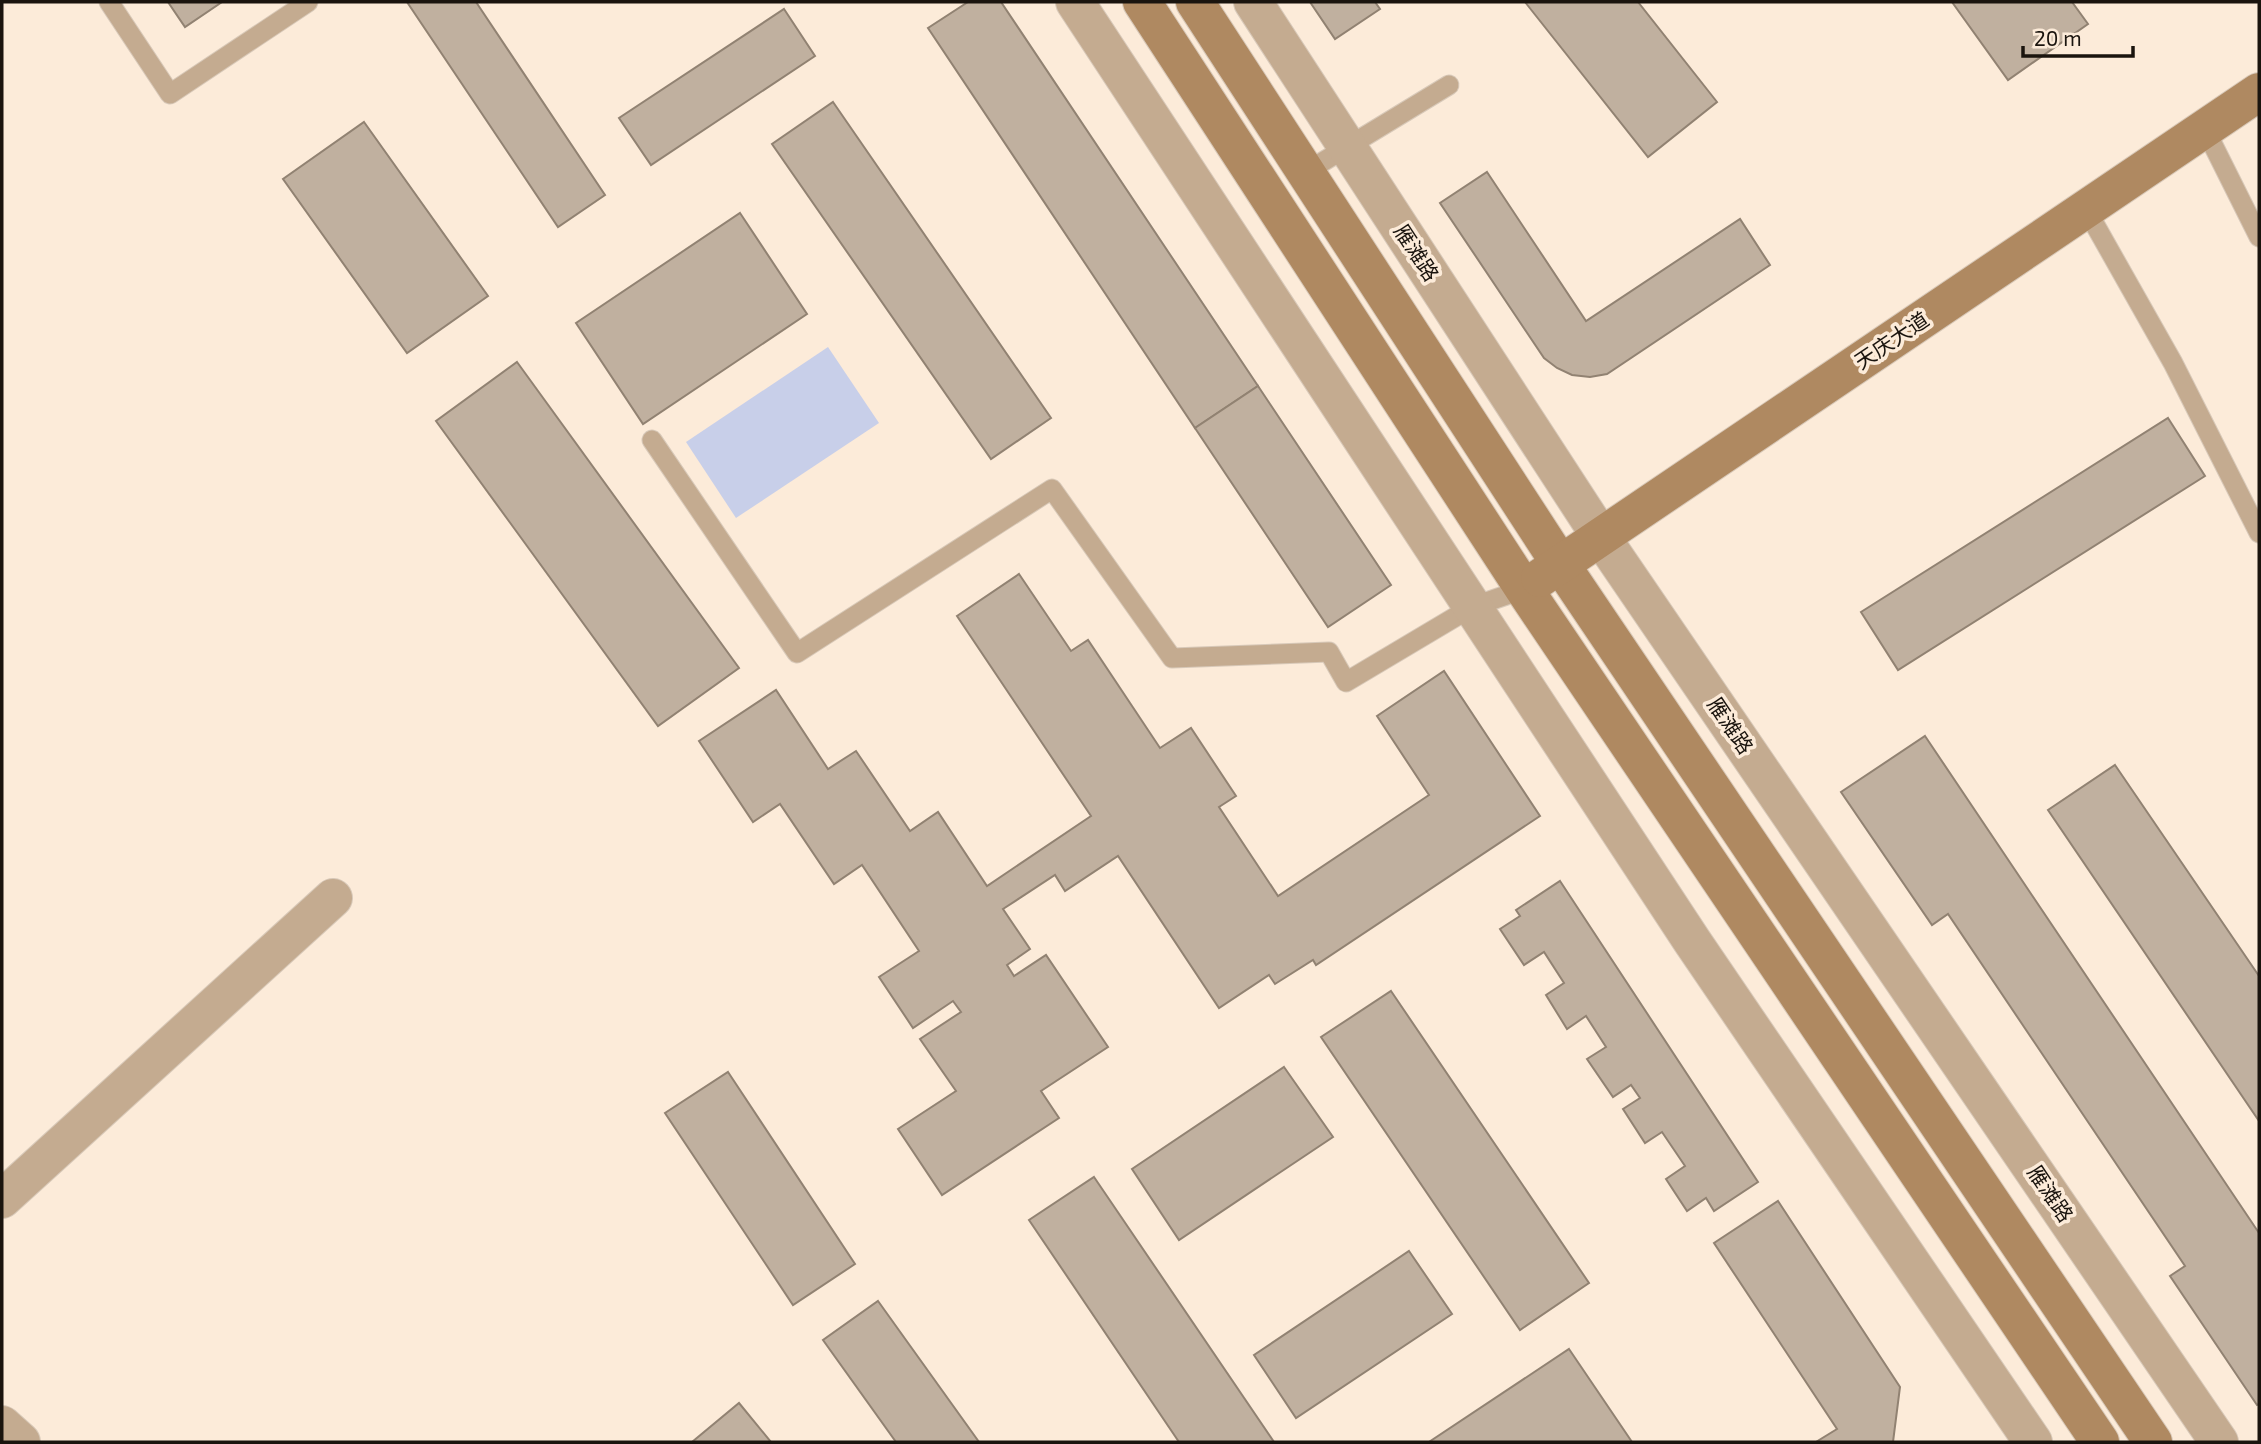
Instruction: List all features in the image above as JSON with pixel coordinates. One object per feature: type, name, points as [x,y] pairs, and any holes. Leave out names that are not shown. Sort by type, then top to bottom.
[{"type":"main road","points":[[1142,2],[1524,589],[2100,1442]]},
{"type":"main road","points":[[1195,2],[1561,565],[2153,1442]]},
{"type":"main road","name":"天庆大道","points":[[1524,589],[2259,92]]},
{"type":"street","points":[[1075,2],[1692,942],[2033,1442]]},
{"type":"street","name":"雁滩路","points":[[1253,2],[1601,537],[2219,1442]]},
{"type":"street","points":[[2,1199],[333,898]]},
{"type":"street","points":[[2,1425],[21,1442]]},
{"type":"lane","points":[[109,2],[170,94],[308,2]]},
{"type":"lane","points":[[1306,173],[1449,85]]},
{"type":"lane","points":[[2205,129],[2259,237]]},
{"type":"lane","points":[[2086,209],[2173,363],[2259,533]]},
{"type":"lane","points":[[652,440],[797,653],[1052,489],[1171,658],[1329,652],[1346,682],[1472,607],[1524,589]]},
{"type":"shaded area","points":[[828,347],[879,423],[736,518],[686,442]]},
{"type":"building","points":[[168,2],[222,2],[185,27]]},
{"type":"building","points":[[407,2],[476,2],[605,195],[558,227]]},
{"type":"building","points":[[968,2],[1001,2],[1258,386],[1195,428],[928,28]]},
{"type":"building","points":[[1310,2],[1375,2],[1380,9],[1335,39]]},
{"type":"building","points":[[1525,2],[1638,2],[1717,102],[1648,157]]},
{"type":"building","points":[[1952,2],[2072,2],[2088,24],[2008,80]]},
{"type":"building","points":[[784,9],[815,56],[651,165],[619,118]]},
{"type":"building","points":[[833,102],[1051,418],[991,459],[772,144]]},
{"type":"building","points":[[364,122],[488,296],[407,353],[283,179]]},
{"type":"building","points":[[1487,172],[1586,321],[1740,219],[1770,265],[1607,374],[1590,377],[1572,375],[1544,358],[1440,203]]},
{"type":"building","points":[[740,213],[807,314],[643,424],[576,323]]},
{"type":"building","points":[[517,362],[739,668],[658,726],[436,421]]},
{"type":"building","points":[[1258,386],[1391,585],[1328,627],[1195,428]]},
{"type":"building","points":[[2168,418],[2205,476],[1898,670],[1861,612]]},
{"type":"building","points":[[1019,574],[1071,651],[1088,640],[1160,748],[1191,728],[1236,796],[1219,807],[1278,896],[1429,795],[1377,716],[1444,671],[1540,816],[1316,965],[1313,960],[1275,984],[1269,975],[1219,1008],[1118,856],[1065,891],[1055,875],[1003,909],[1030,949],[1007,965],[1014,976],[1046,955],[1108,1047],[1041,1091],[1059,1118],[942,1195],[898,1129],[956,1091],[920,1039],[961,1012],[953,1001],[913,1028],[879,977],[919,951],[862,865],[834,884],[780,804],[753,822],[699,741],[776,690],[828,769],[856,751],[910,831],[938,812],[987,886],[1091,816],[957,616]]},
{"type":"building","points":[[1925,736],[2259,1233],[2257,1405],[2170,1276],[2185,1266],[1948,914],[1932,925],[1841,792]]},
{"type":"building","points":[[2115,765],[2259,976],[2259,1121],[2048,810]]},
{"type":"building","points":[[1560,881],[1758,1182],[1714,1211],[1706,1198],[1687,1211],[1666,1179],[1685,1166],[1662,1132],[1645,1143],[1623,1109],[1640,1098],[1631,1085],[1613,1097],[1587,1059],[1606,1047],[1586,1016],[1567,1029],[1546,995],[1564,983],[1544,952],[1524,965],[1500,929],[1520,916],[1516,910]]},
{"type":"building","points":[[1391,991],[1589,1283],[1520,1330],[1321,1037]]},
{"type":"building","points":[[1284,1067],[1333,1137],[1179,1240],[1132,1169]]},
{"type":"building","points":[[728,1072],[855,1264],[793,1305],[665,1113]]},
{"type":"building","points":[[1094,1177],[1274,1442],[1179,1442],[1029,1220]]},
{"type":"building","points":[[1778,1201],[1900,1387],[1893,1442],[1816,1442],[1837,1429],[1714,1243]]},
{"type":"building","points":[[1409,1251],[1452,1314],[1296,1418],[1254,1355]]},
{"type":"building","points":[[878,1301],[979,1442],[896,1442],[823,1340]]},
{"type":"building","points":[[1569,1349],[1632,1442],[1429,1442]]},
{"type":"building","points":[[739,1403],[771,1442],[692,1442]]}]
